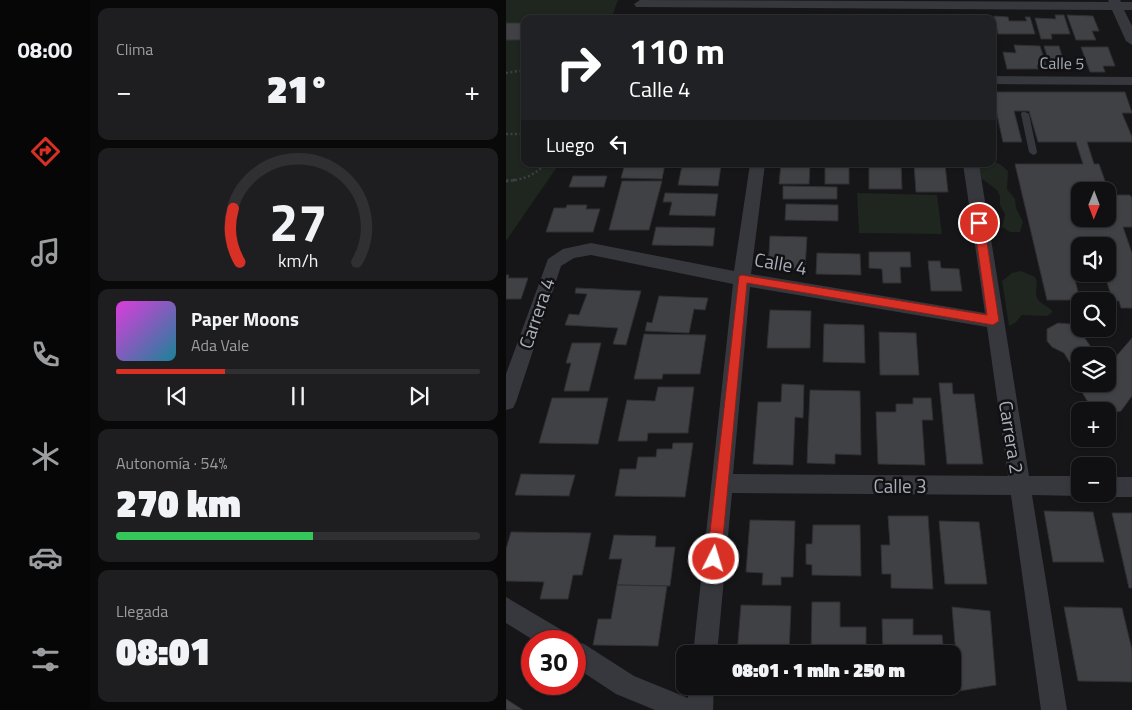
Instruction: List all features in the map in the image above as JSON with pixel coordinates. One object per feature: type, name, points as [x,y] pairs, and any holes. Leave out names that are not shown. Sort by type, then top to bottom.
[{"type":"street","points":[[636,15],[640,2],[1115,3],[1132,6]]},
{"type":"street","points":[[1115,3],[1132,41]]},
{"type":"street","name":"Calle 5","points":[[996,80],[1132,81]]},
{"type":"street","points":[[706,645],[742,278],[757,167]]},
{"type":"street","name":"Carrera 2","points":[[971,167],[993,321],[1054,710]]},
{"type":"street","name":"Calle 4","points":[[563,256],[591,249],[742,278],[993,321]]},
{"type":"street","name":"Carrera 4","points":[[506,402],[551,270],[554,263],[563,256]]},
{"type":"street","name":"Calle 3","points":[[721,484],[1071,486]]},
{"type":"street","points":[[1116,486],[1132,487]]},
{"type":"street","points":[[506,609],[539,630]]},
{"type":"street","points":[[586,660],[625,685],[686,710]]},
{"type":"street","points":[[700,710],[701,695]]},
{"type":"lane","points":[[1025,114],[1033,152]]},
{"type":"path","points":[[506,73],[521,71]]},
{"type":"path","points":[[506,134],[521,134]]},
{"type":"path","points":[[506,181],[526,178],[537,173],[542,167]]},
{"type":"shaded area","points":[[506,0],[618,0],[612,15],[521,15],[521,167],[557,167],[506,241]]},
{"type":"shaded area","points":[[996,162],[1008,171],[1007,189],[1015,199],[1016,208],[1023,222],[1020,232],[1010,232],[1002,227],[1005,214],[1000,205],[1000,196],[997,190],[981,178],[979,167],[996,167]]},
{"type":"shaded area","points":[[857,193],[937,195],[942,234],[859,233]]},
{"type":"shaded area","points":[[1021,271],[1035,277],[1037,282],[1037,298],[1053,312],[1047,316],[1022,315],[1015,323],[1009,326],[1002,281],[1012,273]]},
{"type":"building","points":[[1055,15],[1064,15],[1070,34],[1051,34],[1052,39],[1041,39],[1035,18],[1056,19]]},
{"type":"building","points":[[1067,15],[1093,16],[1099,31],[1092,31],[1096,40],[1076,40]]},
{"type":"building","points":[[996,16],[1008,17],[1009,21],[1027,21],[1025,17],[1030,17],[1035,34],[998,34]]},
{"type":"building","points":[[506,23],[521,23],[521,40],[506,40]]},
{"type":"building","points":[[1014,45],[1040,46],[1046,65],[1037,65],[1038,69],[1007,69],[1003,52],[1016,53]]},
{"type":"building","points":[[1044,46],[1059,46],[1065,66],[1050,65]]},
{"type":"building","points":[[1081,47],[1108,47],[1115,66],[1103,66],[1105,72],[1090,72]]},
{"type":"building","points":[[996,92],[1125,92],[1132,113],[1122,113],[1132,137],[1132,142],[1087,142],[1094,164],[1099,164],[1105,182],[1071,182],[1071,228],[1116,228],[1116,195],[1130,195],[1132,198],[1132,227],[1123,227],[1132,253],[1132,308],[1121,308],[1119,301],[1116,301],[1116,292],[1110,292],[1107,282],[1116,282],[1116,237],[1071,237],[1071,282],[1076,282],[1078,292],[1071,292],[1071,300],[1047,300],[1015,164],[1083,164],[1076,142],[1038,142],[1029,111],[1014,111],[1022,142],[1003,142],[996,110]]},
{"type":"building","points":[[624,167],[664,167],[662,179],[621,178]]},
{"type":"building","points":[[682,167],[721,167],[718,186],[678,185]]},
{"type":"building","points":[[781,167],[810,167],[809,184],[779,184]]},
{"type":"building","points":[[825,167],[849,167],[849,184],[825,184]]},
{"type":"building","points":[[869,167],[901,167],[902,189],[869,189]]},
{"type":"building","points":[[914,167],[945,167],[948,192],[916,192]]},
{"type":"building","points":[[573,176],[607,176],[604,187],[569,187]]},
{"type":"building","points":[[622,181],[662,181],[649,230],[609,230]]},
{"type":"building","points":[[783,186],[837,187],[837,199],[783,199]]},
{"type":"building","points":[[665,193],[718,194],[715,216],[669,215],[672,202],[663,202]]},
{"type":"building","points":[[786,204],[838,205],[838,221],[785,220]]},
{"type":"building","points":[[567,205],[587,205],[586,209],[600,209],[593,232],[546,232],[554,208],[566,208]]},
{"type":"building","points":[[656,227],[715,228],[713,246],[652,245]]},
{"type":"building","points":[[770,236],[807,237],[805,269],[768,269]]},
{"type":"building","points":[[869,252],[910,252],[911,267],[900,267],[901,283],[883,283],[882,269],[869,268]]},
{"type":"building","points":[[817,253],[860,254],[861,275],[816,274]]},
{"type":"building","points":[[928,261],[940,261],[941,268],[959,269],[962,291],[931,291]]},
{"type":"building","points":[[506,275],[509,275],[508,278],[528,278],[521,299],[506,299]]},
{"type":"building","points":[[576,288],[641,291],[626,345],[613,344],[618,328],[565,325],[569,314],[579,315],[587,294],[575,293]]},
{"type":"building","points":[[659,296],[708,298],[705,310],[694,309],[689,333],[645,331],[647,322],[652,323]]},
{"type":"building","points":[[770,310],[811,311],[810,348],[767,348]]},
{"type":"building","points":[[1058,323],[1070,324],[1071,337],[1084,337],[1091,347],[1071,347],[1071,364],[1064,353],[1052,347],[1047,341],[1047,329]]},
{"type":"building","points":[[824,324],[864,325],[865,363],[823,362]]},
{"type":"building","points":[[879,332],[916,333],[919,375],[880,375]]},
{"type":"building","points":[[644,334],[706,335],[700,374],[663,374],[662,379],[634,379]]},
{"type":"building","points":[[1132,338],[1132,396],[1121,411],[1116,412],[1116,402],[1088,402],[1082,392],[1116,392],[1116,356]]},
{"type":"building","points":[[572,343],[601,343],[589,391],[564,391],[571,363],[566,363]]},
{"type":"building","points":[[939,383],[952,383],[953,394],[974,394],[983,464],[947,464]]},
{"type":"building","points":[[782,384],[804,385],[803,418],[795,417],[793,465],[753,464],[758,402],[781,402]]},
{"type":"building","points":[[658,387],[694,387],[688,433],[648,433],[647,441],[618,441],[627,400],[655,401]]},
{"type":"building","points":[[810,390],[860,391],[861,455],[835,454],[835,464],[807,463]]},
{"type":"building","points":[[552,398],[608,398],[598,444],[539,443]]},
{"type":"building","points":[[913,398],[931,398],[933,420],[922,420],[925,465],[878,464],[876,412],[896,412],[896,404],[913,404]]},
{"type":"building","points":[[673,443],[693,443],[685,497],[615,496],[620,469],[636,469],[638,457],[656,457],[657,449],[672,449]]},
{"type":"building","points":[[521,474],[575,475],[569,496],[515,495]]},
{"type":"building","points":[[1044,511],[1093,512],[1104,562],[1053,562]]},
{"type":"building","points":[[1112,513],[1132,513],[1132,588],[1129,588]]},
{"type":"building","points":[[888,516],[928,516],[933,589],[891,588],[891,574],[882,574],[881,545],[890,545]]},
{"type":"building","points":[[750,520],[795,521],[793,577],[781,577],[781,585],[762,585],[763,573],[746,572]]},
{"type":"building","points":[[939,521],[979,522],[987,584],[945,584]]},
{"type":"building","points":[[813,525],[860,525],[861,576],[812,575],[812,565],[806,564],[806,544],[812,544]]},
{"type":"building","points":[[511,532],[591,533],[582,575],[573,575],[568,599],[540,599],[544,582],[506,581],[506,549]]},
{"type":"building","points":[[614,535],[656,536],[655,547],[675,547],[670,586],[617,585],[622,559],[609,559]]},
{"type":"building","points":[[617,585],[667,586],[658,646],[593,645],[598,619],[611,619]]},
{"type":"building","points":[[812,602],[840,602],[840,627],[866,627],[866,645],[811,645]]},
{"type":"building","points":[[741,605],[791,606],[789,645],[738,645]]},
{"type":"building","points":[[952,607],[990,611],[996,685],[961,691],[961,645],[955,645]]},
{"type":"building","points":[[1064,607],[1122,608],[1132,650],[1132,682],[1078,681]]},
{"type":"building","points":[[882,619],[913,619],[913,635],[942,635],[943,645],[883,645]]},
{"type":"building","points":[[506,699],[523,710],[506,710]]},
{"type":"route","points":[[714,559],[742,278],[993,321],[979,223]]}]
